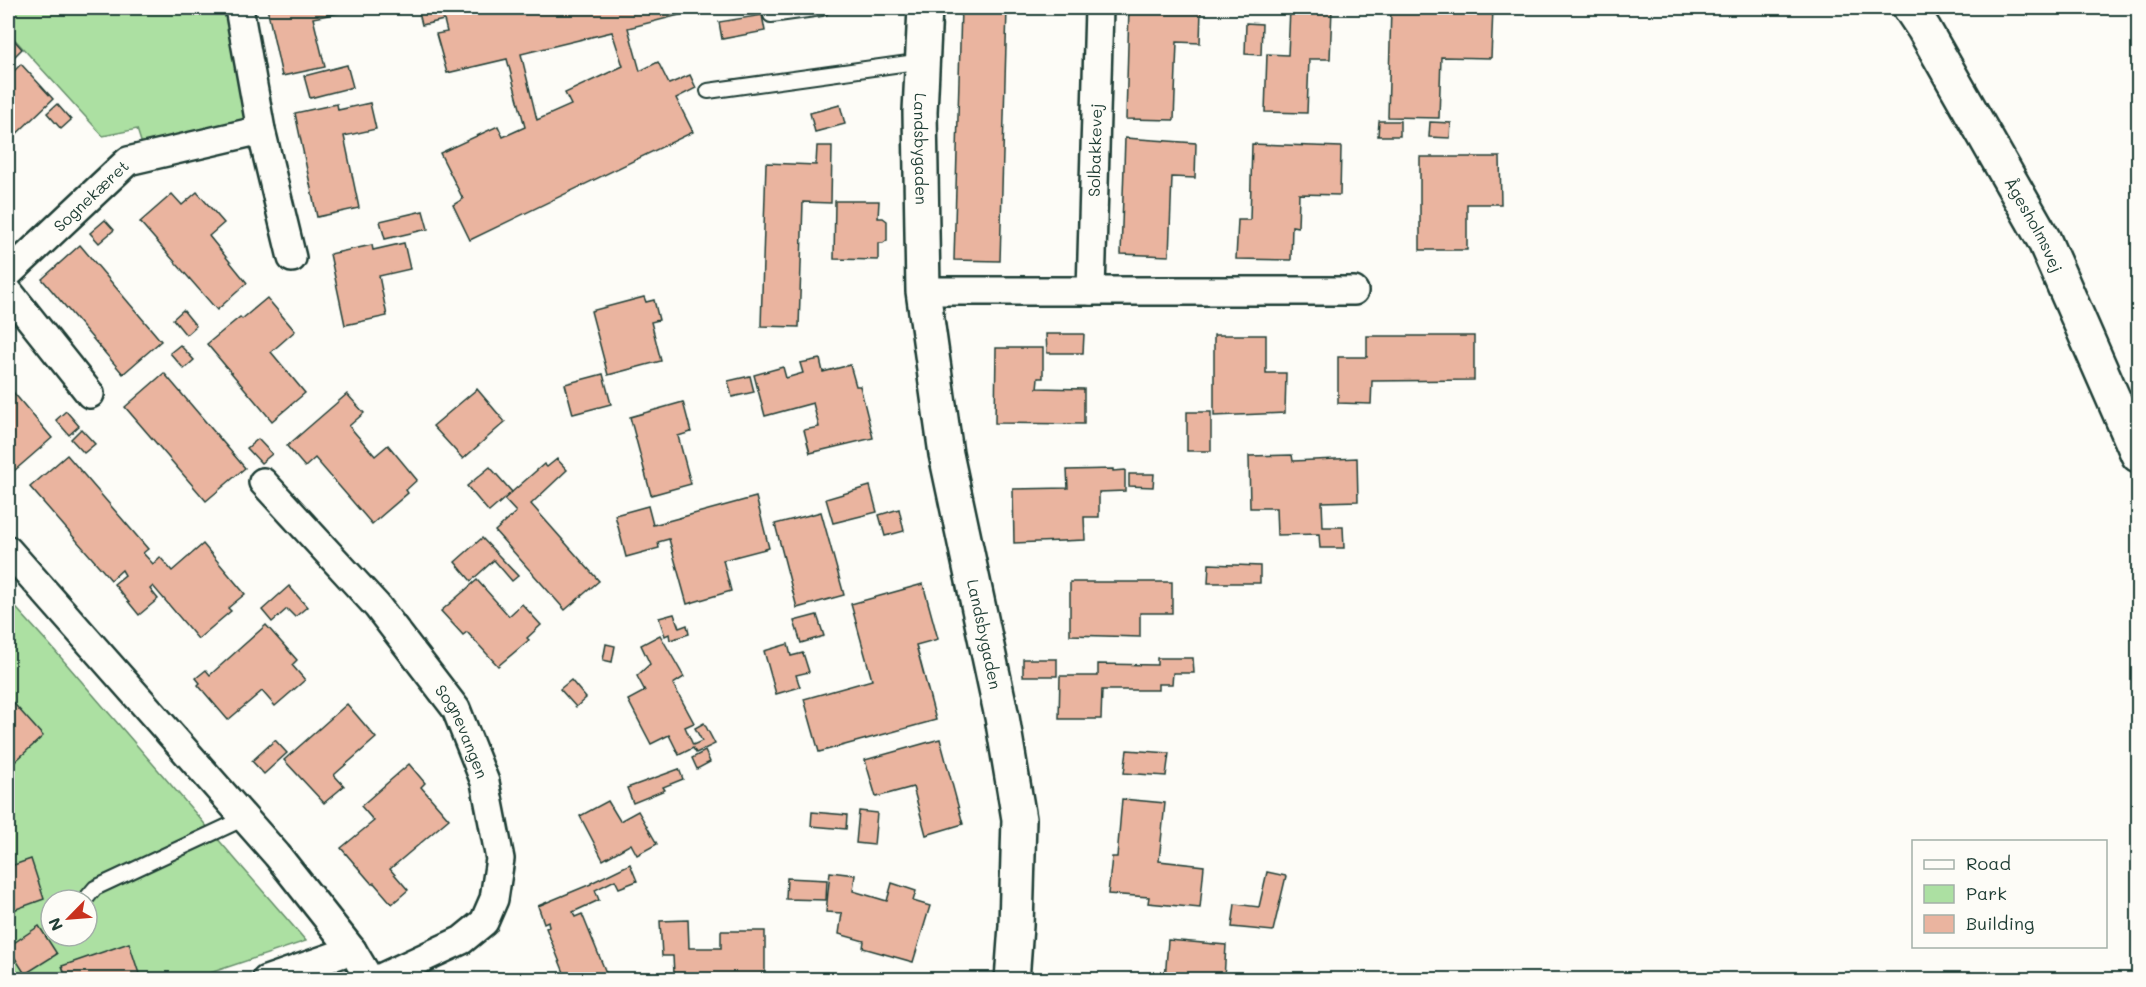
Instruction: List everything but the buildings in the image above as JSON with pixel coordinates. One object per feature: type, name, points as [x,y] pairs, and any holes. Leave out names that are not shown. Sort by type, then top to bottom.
[{"type":"street","points":[[239,8],[261,130],[292,258]]},
{"type":"street","name":"Landsbygaden","points":[[925,8],[921,112],[923,291],[946,454],[1002,717],[1019,819],[1012,980]]},
{"type":"street","name":"Solbakkevej","points":[[1091,291],[1099,8]]},
{"type":"street","name":"Ågesholmsvej","points":[[1910,8],[2044,240],[2139,455]]},
{"type":"street","name":"Sognekæret","points":[[8,274],[128,161],[261,130]]},
{"type":"street","points":[[8,291],[90,394]]},
{"type":"street","points":[[923,291],[1354,291]]},
{"type":"street","name":"Sognevangen","points":[[263,482],[377,606],[456,709],[485,782],[500,859],[494,899],[484,921],[462,940],[376,980]]},
{"type":"street","points":[[8,550],[278,855],[352,950],[370,980]]},
{"type":"street","points":[[266,980],[352,950]]},
{"type":"lane","points":[[771,15],[822,8]]},
{"type":"lane","points":[[708,90],[923,61]]},
{"type":"lane","points":[[95,888],[245,818]]},
{"type":"green space","points":[[8,8],[225,8],[247,110],[243,119],[234,126],[143,148],[137,129],[103,136],[8,32]]},
{"type":"green space","points":[[8,599],[306,941],[192,979],[8,979]]}]
